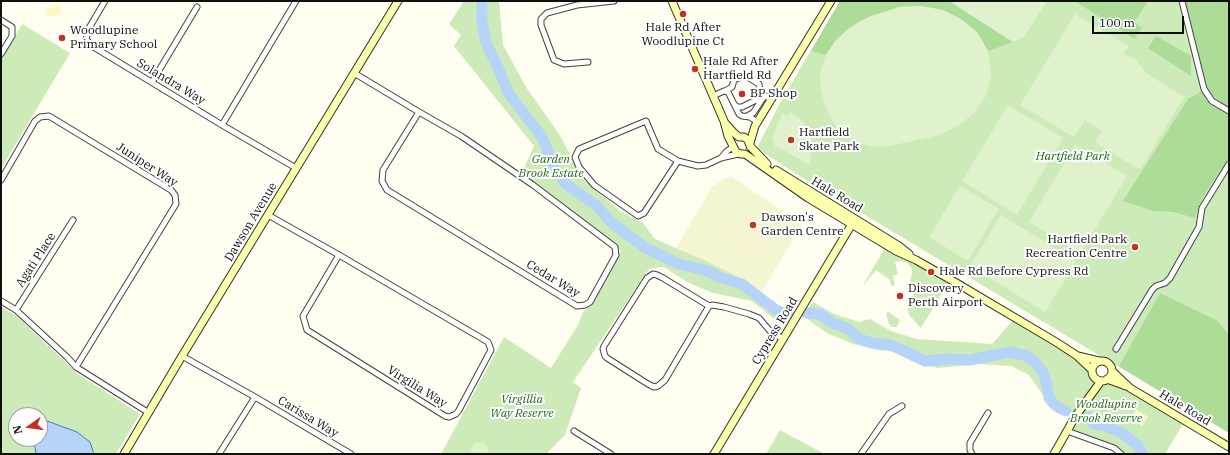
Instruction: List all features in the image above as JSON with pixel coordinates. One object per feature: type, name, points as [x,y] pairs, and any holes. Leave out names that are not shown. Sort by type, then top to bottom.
[{"type":"main road","name":"Dawson Avenue","points":[[124,454],[398,1]]},
{"type":"main road","name":"Hale Road","points":[[672,1],[736,152],[742,154],[786,184],[854,222]]},
{"type":"main road","points":[[742,154],[749,149],[756,124],[769,98],[830,1]]},
{"type":"main road","name":"Hale Road","points":[[724,121],[734,133],[740,137],[746,138],[750,145],[767,164],[789,180],[854,222],[896,252],[916,260],[966,288],[1076,355],[1093,373]]},
{"type":"main road","points":[[733,146],[735,140],[756,124]]},
{"type":"main road","name":"Cypress Road","points":[[714,454],[854,222]]},
{"type":"main road","name":"Hale Road","points":[[1076,355],[1099,361]]},
{"type":"main road","points":[[1054,454],[1088,398],[1104,380],[1110,377],[1112,371],[1111,366],[1108,363],[1099,361],[1094,365],[1088,398]]},
{"type":"main road","name":"Hale Road","points":[[1112,371],[1130,388],[1229,447]]},
{"type":"main road","points":[[1093,373],[1097,379],[1104,380]]},
{"type":"main road","name":"Hale Road","points":[[1104,380],[1130,388]]},
{"type":"street","name":"Solandra Way","points":[[104,1],[89,28],[86,38],[92,46],[296,168]]},
{"type":"street","points":[[222,125],[296,1]]},
{"type":"street","points":[[588,62],[564,64],[554,60],[541,25],[541,19],[547,13],[577,5],[614,1]]},
{"type":"street","points":[[1182,1],[1204,89],[1212,101],[1229,111]]},
{"type":"street","points":[[152,82],[197,7]]},
{"type":"street","points":[[1,20],[12,27],[12,36],[1,54]]},
{"type":"street","name":"Cedar Way","points":[[354,73],[461,136],[533,184],[615,246],[616,255],[590,302],[585,305],[578,306],[387,190],[382,181],[384,170],[419,112]]},
{"type":"street","points":[[713,96],[732,87],[734,80],[746,76],[759,84],[761,98],[753,113],[747,116]]},
{"type":"street","points":[[724,91],[730,93],[739,114],[753,118],[756,124]]},
{"type":"street","points":[[734,103],[737,107],[742,107],[765,95],[769,98]]},
{"type":"street","name":"Juniper Way","points":[[1,180],[35,121],[40,117],[50,116],[171,190],[175,195],[176,204],[76,367]]},
{"type":"street","points":[[678,161],[644,213],[638,216],[594,185],[579,167],[575,157],[578,149],[646,121],[658,149],[678,161],[698,166],[706,165],[721,158],[742,154]]},
{"type":"street","points":[[721,158],[733,146]]},
{"type":"street","points":[[1116,349],[1152,290],[1156,286],[1165,283],[1170,278],[1199,227],[1202,208],[1229,164]]},
{"type":"street","name":"Virgilia Way","points":[[268,215],[339,255],[490,344],[491,350],[456,414],[449,417],[445,416],[307,330],[303,316],[339,255]]},
{"type":"street","name":"Agati Place","points":[[16,310],[73,220]]},
{"type":"street","points":[[709,306],[665,380],[658,386],[654,387],[648,384],[605,356],[603,349],[604,346],[650,276],[658,275],[709,306],[724,307],[756,317],[763,322],[770,331],[783,339]]},
{"type":"street","points":[[1,301],[16,310],[76,367],[149,413]]},
{"type":"street","name":"Carissa Way","points":[[182,356],[351,454]]},
{"type":"street","points":[[219,454],[255,397]]},
{"type":"street","points":[[861,454],[889,414],[902,406]]},
{"type":"street","points":[[972,454],[970,450],[970,443],[988,413]]},
{"type":"street","points":[[574,431],[611,454]]},
{"type":"street","points":[[1067,431],[1114,448],[1121,454]]},
{"type":"green space","points":[[464,1],[499,1],[503,45],[526,87],[559,134],[584,180],[620,211],[643,223],[655,239],[706,261],[746,281],[766,297],[789,319],[784,327],[752,301],[713,293],[689,283],[664,267],[649,269],[573,382],[581,388],[565,435],[546,454],[441,454],[504,337],[551,368],[578,325],[583,312],[591,304],[621,250],[522,173],[534,146],[454,46],[461,35],[449,24]]},
{"type":"green space","name":"Hartfield Park","points":[[840,1],[1229,1],[1229,433],[798,175],[757,148],[780,103]]},
{"type":"green space","points":[[840,1],[949,1],[1013,42],[988,51],[977,32],[943,10],[921,6],[899,7],[859,22],[848,29],[835,41],[826,55],[811,51]]},
{"type":"green space","points":[[949,1],[1047,1],[1024,37],[1013,42]]},
{"type":"green space","points":[[1075,1],[1148,1],[1134,22],[1142,28],[1134,39]]},
{"type":"green space","points":[[1180,1],[1229,1],[1229,109],[1206,90]]},
{"type":"green space","points":[[921,6],[943,10],[961,19],[977,32],[988,51],[991,76],[986,96],[974,113],[958,126],[939,135],[890,146],[872,147],[855,141],[842,134],[833,122],[825,106],[821,90],[820,72],[826,55],[835,41],[848,29],[859,22],[871,16],[899,7]]},
{"type":"green space","points":[[1075,14],[1129,46],[1124,54],[1136,60],[1146,73],[1184,97],[1140,170],[1095,142],[1102,130],[1085,120],[1074,137],[1020,105]]},
{"type":"green space","points":[[22,24],[70,53],[1,169],[1,59]]},
{"type":"green space","points":[[1156,36],[1191,56],[1191,76],[1148,48]]},
{"type":"green space","points":[[1202,91],[1229,112],[1229,158],[1202,198],[1195,218],[1173,212],[1154,211],[1123,201],[1188,99]]},
{"type":"green space","points":[[1008,105],[1063,138],[1017,215],[962,181]]},
{"type":"green space","name":"Hartfield Skate Park","points":[[790,112],[803,121],[806,128],[809,128],[812,143],[810,165],[775,146],[772,138],[782,113],[788,116]]},
{"type":"green space","points":[[1075,145],[1127,176],[1080,254],[1029,222]]},
{"type":"green space","points":[[731,176],[802,225],[761,293],[746,281],[676,248],[712,187]]},
{"type":"green space","points":[[960,186],[999,209],[968,261],[929,237]]},
{"type":"green space","points":[[1001,215],[1076,261],[1045,312],[970,266]]},
{"type":"green space","points":[[886,246],[950,279],[921,328],[909,315],[907,306],[915,304],[913,292],[909,293],[909,284],[912,274],[911,267],[907,263],[902,261],[895,262],[898,274],[893,276],[895,285],[891,286],[890,280],[876,270],[862,287]]},
{"type":"green space","points":[[1160,293],[1218,321],[1229,335],[1229,433],[1119,366]]},
{"type":"green space","name":"Woodlupine Brook Reserve","points":[[813,302],[834,314],[859,322],[870,319],[891,331],[917,339],[992,344],[1015,318],[1056,342],[1097,379],[1130,388],[1185,421],[1165,454],[1121,454],[1114,448],[1067,431],[1075,417],[1044,397],[1029,375],[1011,366],[980,364],[938,368],[914,362],[897,352],[878,350],[853,344],[827,333],[803,316]]},
{"type":"green space","points":[[1,307],[17,316],[78,374],[140,414],[116,454],[1,454]]},
{"type":"green space","points":[[889,312],[900,320],[897,327],[892,327],[889,324],[886,313]]},
{"type":"green space","points":[[780,430],[825,454],[766,454]]},
{"type":"green space","points":[[482,442],[488,448],[488,454],[476,454],[470,451],[475,443]]},
{"type":"sand","points":[[60,6],[61,14],[47,17],[45,9]]},
{"type":"sand","points":[[1136,409],[1148,417],[1142,426],[1130,418]]},
{"type":"water","points":[[48,421],[77,432],[90,442],[94,454],[36,454],[35,447],[48,447]]},
{"type":"waterway","points":[[482,1],[482,21],[486,43],[509,94],[542,137],[555,169],[564,182],[597,206],[609,220],[646,248],[679,264],[705,270],[722,278],[742,284],[776,310],[783,313],[788,313]]},
{"type":"waterway","points":[[806,313],[820,314],[832,323],[847,328],[859,339],[872,343],[891,345],[925,361],[948,359],[970,360],[1009,352],[1024,355],[1034,361],[1042,371],[1046,381],[1049,398],[1054,404],[1066,411]]},
{"type":"waterway","points":[[1088,417],[1094,424],[1103,425],[1122,433],[1137,445],[1143,454]]},
{"type":"place","name":"Hale Rd After Woodlupine Ct","points":[[683,14]]},
{"type":"place","name":"Woodlupine Primary School","points":[[62,38]]},
{"type":"place","name":"Hale Rd After Hartfield Rd","points":[[695,69]]},
{"type":"place","name":"BP Shop","points":[[742,94]]},
{"type":"place","name":"Hartfield Skate Park","points":[[791,140]]},
{"type":"place","name":"Dawson's Garden Centre","points":[[753,225]]},
{"type":"place","name":"Hartfield Park Recreation Centre","points":[[1135,247]]},
{"type":"place","name":"Hale Rd Before Cypress Rd","points":[[931,272]]},
{"type":"place","name":"Discovery Perth Airport","points":[[900,296]]},
{"type":"park label","name":"Garden Brook Estate","points":[[551,167]]},
{"type":"park label","name":"Virgillia Way Reserve","points":[[522,407]]}]
